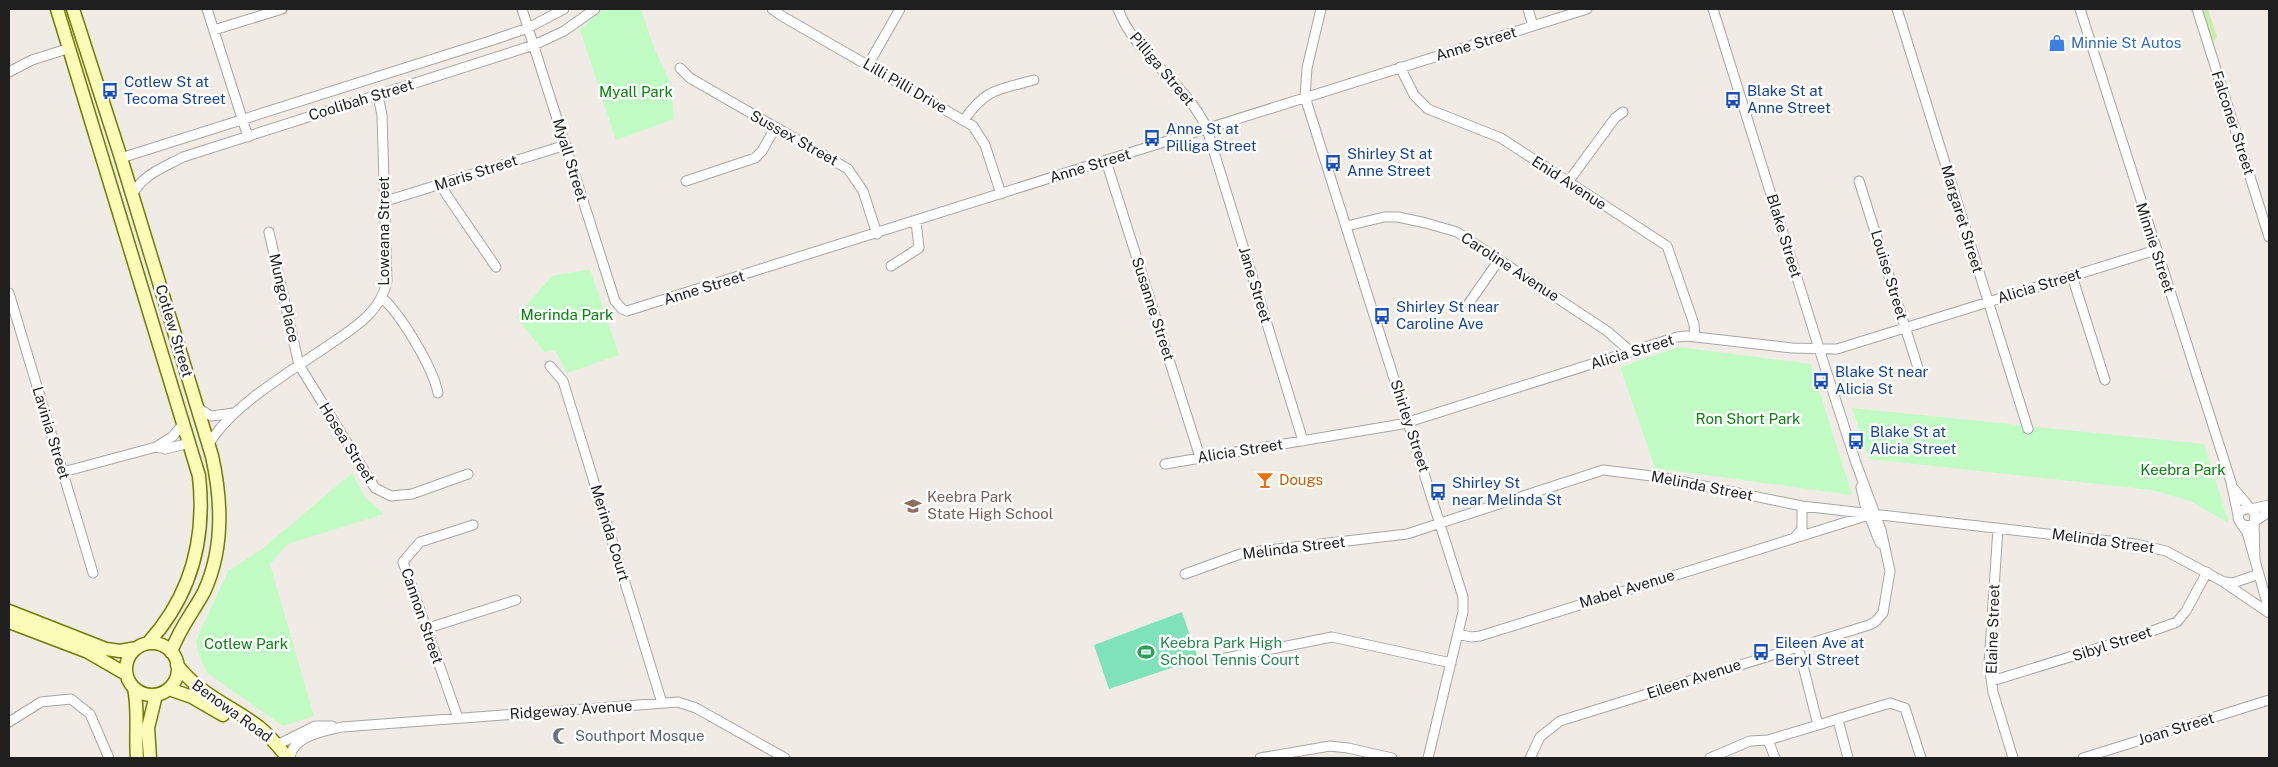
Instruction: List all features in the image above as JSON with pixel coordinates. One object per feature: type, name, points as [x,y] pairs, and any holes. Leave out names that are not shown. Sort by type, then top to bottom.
[{"type":"main road","name":"Cotlew Street","points":[[58,9],[200,476],[199,543],[190,572],[176,607],[168,621],[142,646]]},
{"type":"main road","name":"Cotlew Street","points":[[73,9],[209,444],[217,480],[220,505],[217,544],[204,591],[181,627],[171,652]]},
{"type":"main road","points":[[114,194],[115,182],[111,168],[114,161],[121,158]]},
{"type":"main road","points":[[190,443],[198,432],[193,409],[196,403]]},
{"type":"main road","points":[[9,610],[106,649],[120,650],[157,644],[171,652],[177,664],[174,682],[169,689],[156,695],[140,692],[134,688]]},
{"type":"main road","points":[[9,622],[88,652],[126,674],[134,688],[137,708],[135,735],[137,758]]},
{"type":"main road","points":[[126,674],[128,659],[142,646]]},
{"type":"main road","name":"Benowa Road","points":[[177,664],[188,679],[204,693],[259,727],[289,758]]},
{"type":"main road","name":"Benowa Road","points":[[169,689],[192,697],[251,730],[267,743],[280,758]]},
{"type":"main road","points":[[150,758],[148,728],[156,695]]},
{"type":"street","points":[[206,9],[248,137]]},
{"type":"street","points":[[214,30],[282,9]]},
{"type":"street","name":"Myall Street","points":[[522,9],[615,301],[622,309]]},
{"type":"street","name":"Coolibah Street","points":[[121,158],[528,28],[564,9]]},
{"type":"street","name":"Coolibah Street","points":[[132,195],[145,177],[183,157],[534,45],[564,31],[595,9]]},
{"type":"street","name":"Lilli Pilli Drive","points":[[772,9],[964,120],[978,131],[986,145],[1002,194]]},
{"type":"street","points":[[868,65],[900,9]]},
{"type":"street","name":"Pilliga Street","points":[[1118,9],[1123,22],[1136,42],[1187,98],[1207,129]]},
{"type":"street","points":[[1305,97],[1307,68],[1321,9]]},
{"type":"street","points":[[1528,9],[1533,26]]},
{"type":"street","name":"Anne Street","points":[[622,309],[635,310],[1587,9]]},
{"type":"street","name":"Blake Street","points":[[1713,9],[1888,564]]},
{"type":"street","name":"Margaret Street","points":[[1897,9],[2028,429]]},
{"type":"street","name":"Minnie Street","points":[[2080,9],[2232,486],[2239,520],[2246,531],[2269,611]]},
{"type":"street","name":"Falconer Street","points":[[2197,9],[2269,237]]},
{"type":"street","points":[[9,72],[32,60],[70,48]]},
{"type":"street","name":"Enid Avenue","points":[[1400,67],[1414,95],[1428,109],[1501,138],[1667,246],[1694,324],[1695,336]]},
{"type":"street","name":"Sussex Street","points":[[680,68],[690,78],[843,165],[852,174],[863,191],[877,234]]},
{"type":"street","points":[[964,120],[976,102],[983,96],[1034,80]]},
{"type":"street","name":"Loweana Street","points":[[209,444],[234,413],[363,321],[382,298],[387,281],[386,201],[382,115],[378,96]]},
{"type":"street","name":"Shirley Street","points":[[1305,97],[1463,597],[1458,634],[1428,758]]},
{"type":"street","points":[[1568,182],[1615,118],[1623,112]]},
{"type":"street","points":[[686,181],[755,158],[762,151],[775,128]]},
{"type":"street","name":"Jane Street","points":[[1207,129],[1303,441]]},
{"type":"street","name":"Maris Street","points":[[386,201],[566,144]]},
{"type":"street","name":"Susanne Street","points":[[1106,161],[1200,457]]},
{"type":"street","name":"Louise Street","points":[[1859,182],[1918,368]]},
{"type":"street","points":[[441,185],[496,267]]},
{"type":"street","name":"Caroline Avenue","points":[[1347,226],[1384,217],[1426,222],[1457,232],[1607,331],[1631,352]]},
{"type":"street","points":[[891,266],[919,248],[916,221]]},
{"type":"street","name":"Mungo Place","points":[[269,232],[299,365]]},
{"type":"street","name":"Alicia Street","points":[[1165,464],[1408,422],[1677,337],[1695,336],[1820,350],[1837,349],[2156,250]]},
{"type":"street","points":[[1469,303],[1499,260]]},
{"type":"street","points":[[2072,276],[2105,380]]},
{"type":"street","name":"Lavinia Street","points":[[9,292],[93,573]]},
{"type":"street","points":[[382,298],[395,312],[432,372],[438,393]]},
{"type":"street","name":"Hosea Street","points":[[299,365],[375,488],[391,496],[412,494],[468,474]]},
{"type":"street","name":"Merinda Court","points":[[550,366],[563,381],[662,703]]},
{"type":"street","points":[[196,403],[211,416],[234,413]]},
{"type":"street","points":[[63,472],[156,447],[172,437],[184,423]]},
{"type":"street","points":[[156,447],[165,449],[190,443]]},
{"type":"street","name":"Melinda Street","points":[[1185,574],[1243,553],[1390,536],[1441,524],[1603,470],[1660,477],[1802,506],[2136,544],[2166,551],[2207,572],[2269,611]]},
{"type":"street","name":"Minnie Street","points":[[2232,486],[2250,509]]},
{"type":"street","points":[[2269,505],[2242,509],[2239,520],[2248,526],[2269,512]]},
{"type":"street","points":[[1796,536],[1802,529],[1802,506]]},
{"type":"street","points":[[2250,509],[2256,514],[2254,522]]},
{"type":"street","name":"Mabel Avenue","points":[[1458,634],[1480,636],[1871,514]]},
{"type":"street","name":"Minnie Street","points":[[2254,522],[2254,559]]},
{"type":"street","name":"Cannon Street","points":[[458,718],[425,629],[403,562],[420,542],[473,526]]},
{"type":"street","name":"Elaine Street","points":[[1998,528],[1989,664],[1992,692],[2013,758]]},
{"type":"street","name":"Eileen Avenue","points":[[1530,758],[1540,737],[1560,721],[1875,622],[1883,613],[1885,606],[1890,571],[1888,564]]},
{"type":"street","name":"Sibyl Street","points":[[1992,681],[2177,622],[2186,611],[2207,572]]},
{"type":"street","points":[[2222,581],[2233,582],[2259,574]]},
{"type":"street","points":[[425,629],[516,600]]},
{"type":"street","points":[[1221,659],[1332,637],[1451,663]]},
{"type":"street","points":[[1798,646],[1818,725]]},
{"type":"street","points":[[9,722],[41,702],[71,699],[90,714],[109,758]]},
{"type":"street","name":"Joan Street","points":[[2083,758],[2269,700]]},
{"type":"street","name":"Ridgeway Avenue","points":[[276,743],[281,743],[315,726],[342,727],[678,702],[696,708],[785,758]]},
{"type":"street","points":[[1710,758],[1750,741],[1768,740],[1838,720],[1890,702],[1905,708],[1921,758]]},
{"type":"street","points":[[1838,720],[1848,758]]},
{"type":"street","name":"Ridgeway Avenue","points":[[289,758],[293,748],[300,743],[319,732],[342,727]]},
{"type":"street","points":[[1768,740],[1775,758]]},
{"type":"street","points":[[1260,758],[1330,746],[1392,758]]},
{"type":"green space","name":"Myall Park","points":[[601,9],[641,9],[654,48],[671,84],[674,119],[616,140],[580,30]]},
{"type":"green space","points":[[2202,9],[2208,9],[2217,37],[2213,43]]},
{"type":"green space","name":"Merinda Park","points":[[590,269],[619,355],[567,373],[555,350],[544,352],[516,317],[552,276]]},
{"type":"green space","name":"Ron Short Park","points":[[1679,347],[1811,364],[1852,495],[1655,468],[1620,367]]},
{"type":"green space","name":"Keebra Park","points":[[1852,408],[2204,444],[2229,523],[2190,501],[2152,490],[1869,459]]},
{"type":"green space","name":"Cotlew Park","points":[[352,473],[365,497],[384,514],[288,544],[270,564],[314,716],[283,726],[207,673],[198,653],[196,641],[228,571],[262,549]]},
{"type":"green space","name":"Keebra Park High School Tennis Court","points":[[1182,612],[1198,659],[1109,689],[1094,645]]},
{"type":"place","name":"Minnie St Autos","points":[[2057,43]]},
{"type":"place","name":"Cotlew St at Tecoma Street","points":[[110,91]]},
{"type":"place","name":"Blake St at Anne Street","points":[[1733,100]]},
{"type":"place","name":"Anne St at Pilliga Street","points":[[1152,138]]},
{"type":"place","name":"Shirley St at Anne Street","points":[[1333,163]]},
{"type":"place","name":"Shirley St near Caroline Ave","points":[[1382,316]]},
{"type":"place","name":"Blake St near Alicia St","points":[[1821,381]]},
{"type":"place","name":"Blake St at Alicia Street","points":[[1856,441]]},
{"type":"place","name":"Dougs","points":[[1265,480]]},
{"type":"place","name":"Shirley St near Melinda St","points":[[1438,492]]},
{"type":"place","name":"Keebra Park State High School","points":[[913,506]]},
{"type":"place","name":"Keebra Park High School Tennis Court","points":[[1146,652]]},
{"type":"place","name":"Eileen Ave at Beryl Street","points":[[1761,652]]},
{"type":"place","name":"Southport Mosque","points":[[561,736]]}]
